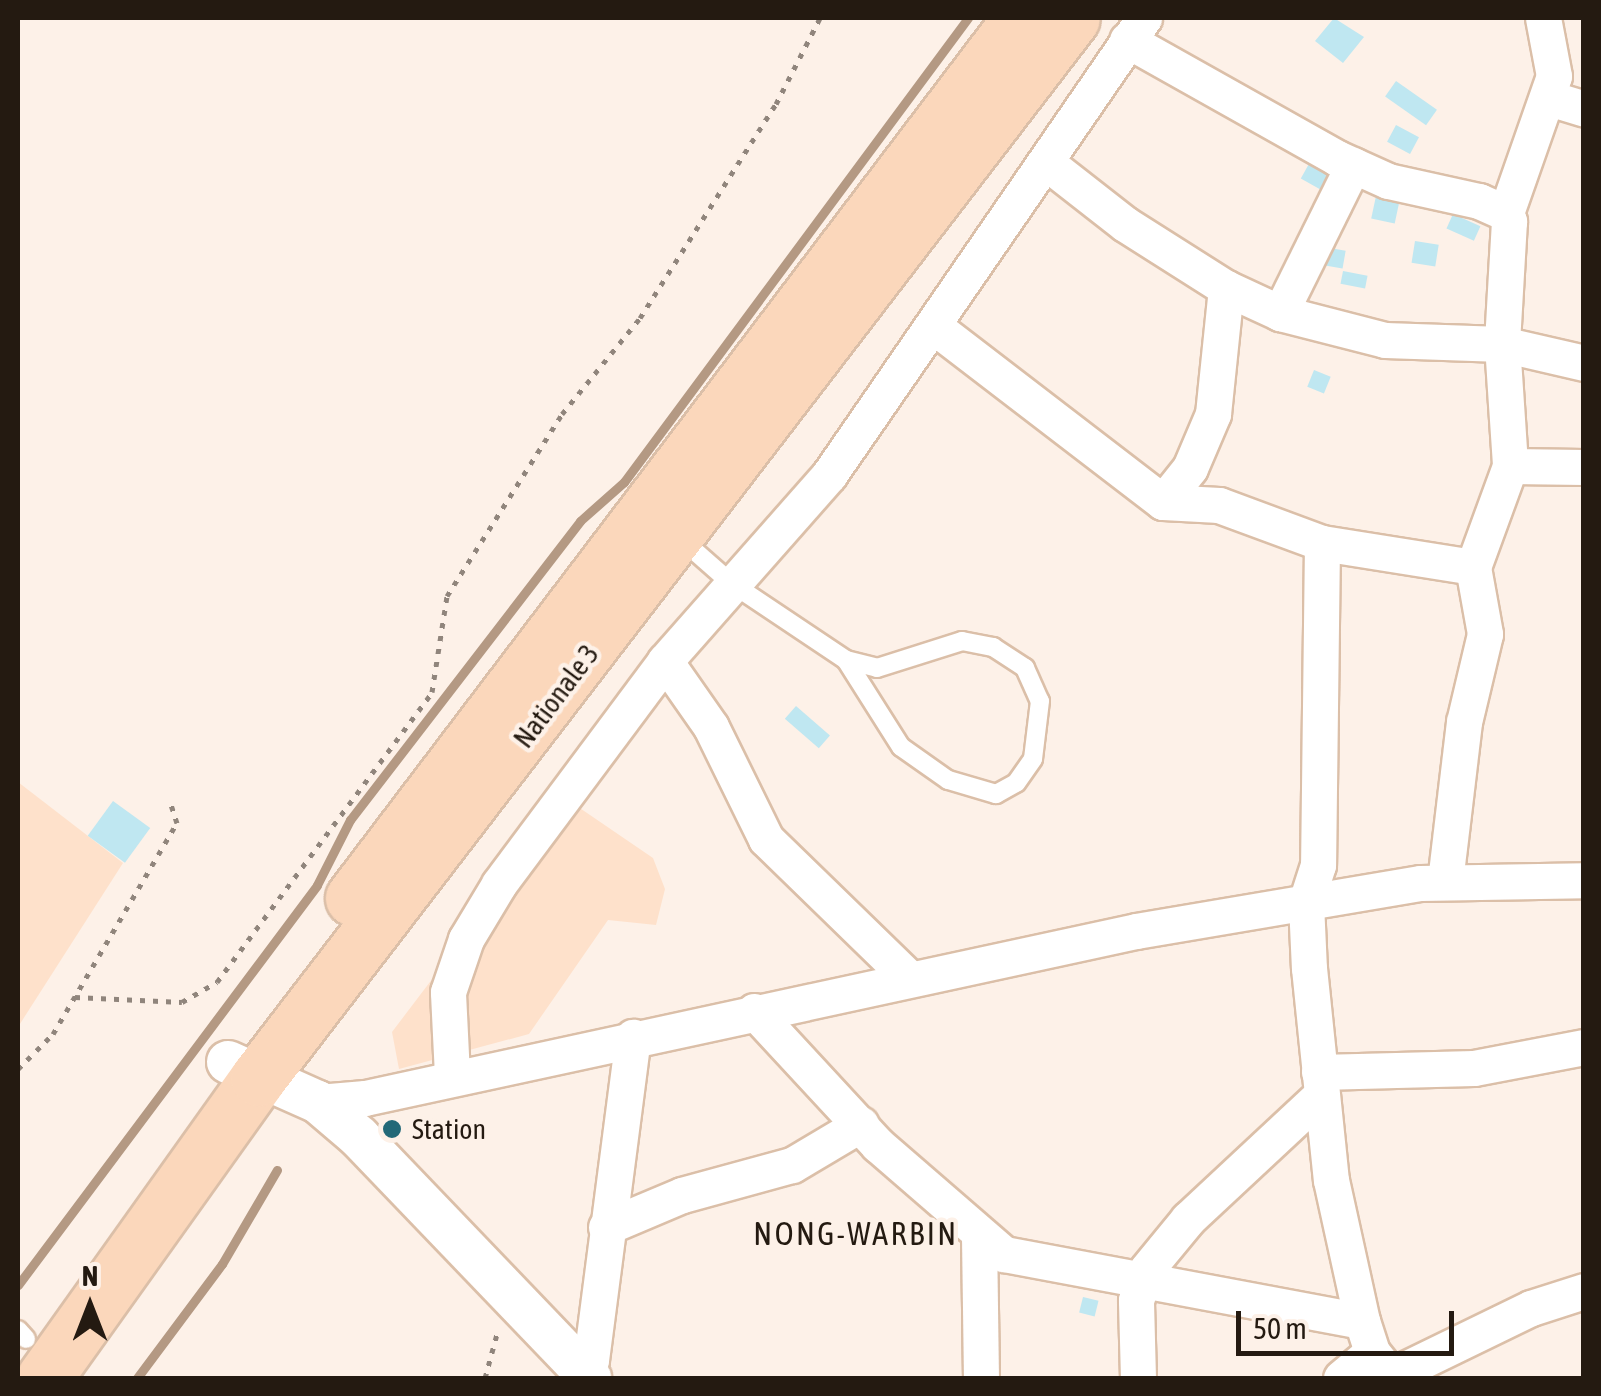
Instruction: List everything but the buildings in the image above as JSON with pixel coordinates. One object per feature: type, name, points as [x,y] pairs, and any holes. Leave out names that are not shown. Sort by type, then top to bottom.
[{"type":"main road","name":"Nationale 3","points":[[243,1070],[1021,18]]},
{"type":"main road","name":"Nationale 3","points":[[26,1349],[243,1070],[678,536],[1072,18]]},
{"type":"street","points":[[1444,881],[1464,722],[1485,634],[1473,567],[1510,466],[1502,344],[1511,231],[1506,212],[1549,98],[1555,62],[1543,18]]},
{"type":"street","points":[[452,1075],[446,1004],[466,938],[664,661],[798,515],[936,328],[1136,29],[1353,165],[1388,181],[1506,212]]},
{"type":"street","points":[[1549,98],[1584,109]]},
{"type":"street","points":[[1047,163],[1226,288],[1280,313],[1385,340],[1502,344],[1584,363]]},
{"type":"street","points":[[1280,313],[1353,165]]},
{"type":"street","points":[[1163,502],[1190,468],[1213,414],[1226,288]]},
{"type":"street","points":[[936,328],[1163,502],[1219,505],[1322,543],[1473,567]]},
{"type":"street","points":[[1510,466],[1584,467]]},
{"type":"street","points":[[1322,543],[1318,865],[1306,902],[1320,1084],[1380,1357]]},
{"type":"street","points":[[664,661],[711,727],[766,839],[907,976]]},
{"type":"street","points":[[318,1102],[365,1098],[452,1075],[907,976],[1306,902],[1444,881],[1584,880]]},
{"type":"street","points":[[754,1010],[861,1124],[979,1236],[1004,1254],[1140,1284],[1380,1357]]},
{"type":"street","points":[[586,1375],[634,1037]]},
{"type":"street","points":[[1138,1378],[1140,1284],[1188,1219],[1320,1084],[1474,1068],[1584,1047]]},
{"type":"street","points":[[243,1070],[318,1102],[359,1137],[586,1375]]},
{"type":"street","points":[[606,1227],[682,1195],[792,1166],[861,1124]]},
{"type":"street","points":[[979,1236],[980,1378]]},
{"type":"street","points":[[1341,1378],[1380,1357],[1584,1291]]},
{"type":"lane","points":[[678,536],[732,583],[846,660],[877,668],[962,641],[992,648],[1025,668],[1040,701],[1033,759],[1016,783],[996,794],[948,780],[901,747],[846,660]]},
{"type":"path","points":[[75,996],[182,1002],[217,982],[432,692],[447,596],[562,414],[640,318],[776,104],[820,18]]},
{"type":"path","points":[[18,1069],[53,1034],[177,824],[170,802]]},
{"type":"shaded area","points":[[18,782],[123,863],[18,1027]]},
{"type":"shaded area","points":[[568,800],[653,858],[665,889],[656,925],[608,920],[529,1034],[399,1069],[392,1032]]},
{"type":"waterway","points":[[18,1285],[317,885],[350,820],[580,521],[624,482],[968,18]]},
{"type":"waterway","points":[[137,1378],[222,1264],[277,1170]]},
{"type":"place","name":"Station","points":[[392,1129]]},
{"type":"district","name":"NONG-WARBIN","points":[[856,1234]]}]
